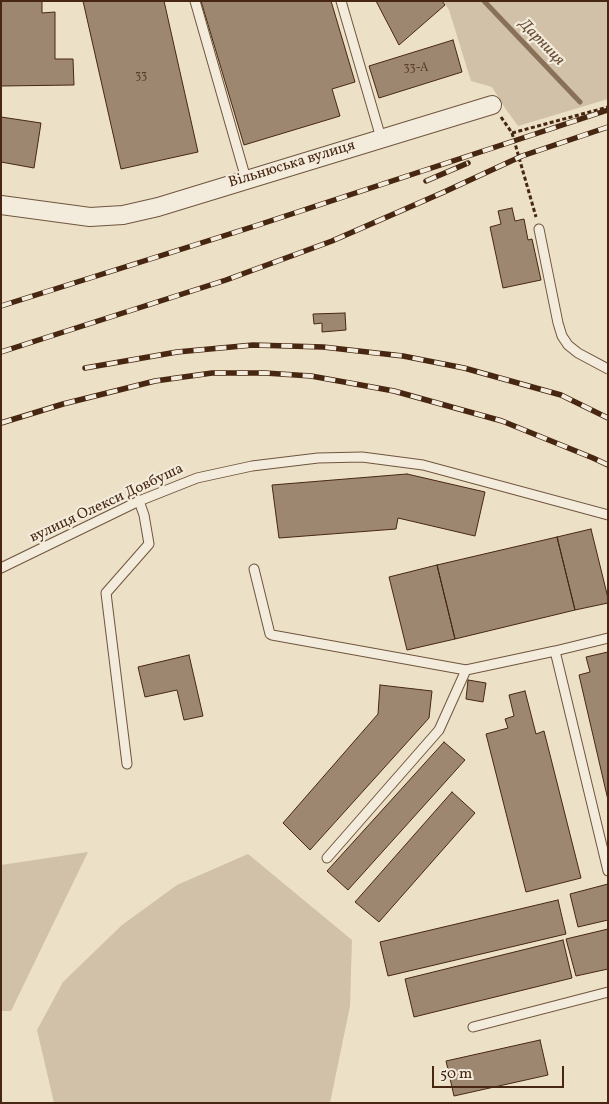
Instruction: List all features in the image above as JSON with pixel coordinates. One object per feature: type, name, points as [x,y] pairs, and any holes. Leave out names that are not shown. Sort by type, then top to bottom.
[{"type":"street","name":"Вільнюська вулиця","points":[[1,205],[90,218],[123,215],[492,105]]},
{"type":"lane","points":[[195,1],[246,179]]},
{"type":"lane","points":[[341,1],[382,138]]},
{"type":"lane","points":[[539,229],[562,336],[568,345],[608,369]]},
{"type":"lane","name":"вулиця Олекси Довбуша","points":[[1,568],[139,501],[197,478],[252,466],[318,458],[362,457],[423,465],[608,515]]},
{"type":"lane","points":[[127,764],[106,594],[150,544],[139,501]]},
{"type":"lane","points":[[254,570],[268,630],[272,636],[466,670],[608,638]]},
{"type":"lane","points":[[555,650],[608,870]]},
{"type":"lane","points":[[327,858],[438,730],[466,670]]},
{"type":"lane","points":[[473,1027],[608,992]]},
{"type":"path","points":[[492,105],[512,133],[539,229]]},
{"type":"path","points":[[512,133],[608,107]]},
{"type":"shaded area","points":[[443,1],[608,1],[608,99],[518,126],[492,87],[471,81],[449,10]]},
{"type":"shaded area","points":[[88,852],[11,1011],[1,1011],[1,865]]},
{"type":"shaded area","points":[[248,854],[352,940],[350,1006],[330,1103],[54,1103],[37,1030],[63,982],[122,925],[177,885]]},
{"type":"building","points":[[1,1],[42,1],[42,13],[55,12],[55,59],[73,59],[74,85],[1,86]]},
{"type":"building","points":[[83,1],[164,1],[198,152],[121,169]]},
{"type":"building","points":[[201,1],[331,1],[355,82],[332,89],[340,116],[244,145]]},
{"type":"building","points":[[376,1],[442,1],[445,5],[399,45]]},
{"type":"building","points":[[453,40],[462,72],[379,98],[369,66]]},
{"type":"building","points":[[1,117],[41,123],[34,168],[1,162]]},
{"type":"building","points":[[512,208],[515,221],[524,219],[528,240],[532,239],[541,280],[503,288],[490,227],[501,224],[498,211]]},
{"type":"building","points":[[345,313],[346,330],[322,332],[322,323],[314,324],[313,314]]},
{"type":"building","points":[[407,474],[485,492],[475,536],[398,518],[396,529],[279,538],[272,485]]},
{"type":"building","points":[[591,529],[608,603],[575,610],[557,537]]},
{"type":"building","points":[[557,537],[575,610],[455,639],[437,565]]},
{"type":"building","points":[[437,565],[455,639],[407,650],[389,577]]},
{"type":"building","points":[[608,652],[608,800],[579,675],[590,672],[586,657]]},
{"type":"building","points":[[189,655],[203,716],[184,720],[177,690],[145,697],[138,667]]},
{"type":"building","points":[[468,680],[486,683],[483,702],[466,699]]},
{"type":"building","points":[[380,685],[432,691],[429,718],[310,850],[283,823],[378,714]]},
{"type":"building","points":[[525,691],[536,734],[544,731],[581,878],[526,892],[486,734],[508,728],[505,719],[514,716],[509,695]]},
{"type":"building","points":[[444,742],[465,760],[348,890],[327,871]]},
{"type":"building","points":[[452,792],[475,813],[379,922],[355,902]]},
{"type":"building","points":[[608,884],[608,920],[578,927],[570,894]]},
{"type":"building","points":[[558,900],[566,934],[388,976],[380,942]]},
{"type":"building","points":[[608,929],[608,969],[576,976],[566,939]]},
{"type":"building","points":[[563,940],[572,978],[414,1017],[405,979]]},
{"type":"building","points":[[540,1040],[548,1075],[454,1096],[446,1061]]},
{"type":"waterway","name":"Дарниця","points":[[484,1],[580,102]]},
{"type":"railway","points":[[1,306],[255,226],[608,110]]},
{"type":"railway","points":[[1,352],[226,280],[332,241],[522,156],[608,127]]},
{"type":"railway","points":[[426,181],[468,163]]},
{"type":"railway","points":[[85,368],[177,352],[253,345],[323,347],[403,356],[464,368],[561,395],[608,418]]},
{"type":"railway","points":[[1,423],[63,404],[155,381],[212,373],[265,373],[311,376],[394,391],[502,421],[608,465]]}]
